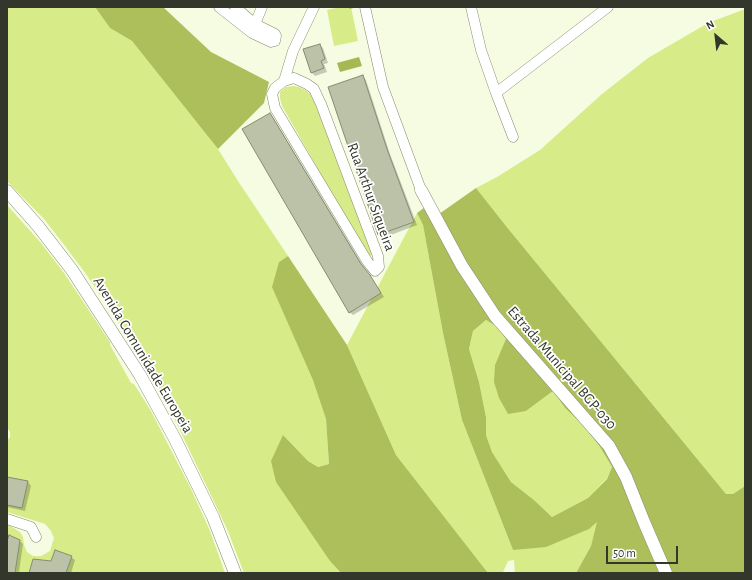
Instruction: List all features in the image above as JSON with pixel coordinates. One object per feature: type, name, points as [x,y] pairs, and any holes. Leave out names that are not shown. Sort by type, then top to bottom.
[{"type":"street","points":[[219,7],[253,28]]},
{"type":"street","points":[[234,7],[253,28]]},
{"type":"street","points":[[253,28],[262,7]]},
{"type":"street","name":"Rua Arthur Siqueira","points":[[284,81],[294,78],[314,89],[378,256],[379,267],[375,271],[367,261],[275,108],[272,94],[275,88],[284,81],[293,51],[314,7]]},
{"type":"street","points":[[365,7],[383,87],[421,190]]},
{"type":"street","points":[[471,7],[481,50],[513,137]]},
{"type":"street","points":[[496,93],[608,7]]},
{"type":"street","name":"Estrada Municipal BGP-030","points":[[421,190],[462,266],[495,316],[609,446],[626,477],[666,573]]},
{"type":"street","name":"Avenida Comunidade Europeia","points":[[7,191],[72,270],[99,310],[149,391],[175,439],[213,517],[235,573]]},
{"type":"street","points":[[7,519],[31,527],[36,537]]},
{"type":"shaded area","points":[[7,7],[95,7],[110,28],[132,41],[218,149],[288,256],[279,262],[326,419],[329,464],[318,467],[308,461],[283,435],[330,561],[341,573],[244,573],[228,531],[165,399],[151,374],[151,371],[128,335],[125,333],[86,274],[65,246],[44,219],[7,181]]},
{"type":"shaded area","points":[[95,7],[163,7],[211,52],[269,82],[264,103],[218,149],[132,41],[110,28]]},
{"type":"shaded area","points":[[340,7],[351,7],[358,41],[334,46],[327,10]]},
{"type":"shaded area","points":[[745,9],[745,486],[733,494],[726,494],[476,188],[497,177],[540,150],[602,94],[648,58],[708,23]]},
{"type":"shaded area","points":[[359,57],[362,66],[340,72],[337,63]]},
{"type":"shaded area","points":[[286,87],[299,87],[312,95],[372,254],[371,256],[367,255],[282,106],[280,92]]},
{"type":"shaded area","points":[[476,188],[726,494],[733,494],[745,486],[745,573],[576,573],[591,546],[597,522],[589,529],[546,547],[513,550],[462,420],[443,333],[423,225],[417,213],[432,202],[439,214]],"holes":[[[486,320],[496,326],[506,339],[495,365],[494,382],[499,398],[508,414],[526,411],[553,391],[565,408],[584,426],[600,447],[612,467],[607,479],[588,498],[552,517],[534,500],[511,482],[492,452],[486,435],[486,417],[479,382],[469,349],[473,331]]]},
{"type":"shaded area","points":[[7,205],[41,243],[64,273],[110,342],[110,345],[131,383],[134,384],[151,411],[191,489],[210,531],[225,573],[7,573],[7,524],[20,532],[27,552],[33,556],[41,556],[50,551],[54,538],[51,531],[45,524],[7,512],[7,441],[10,437],[10,432],[7,427]]},
{"type":"shaded area","points":[[417,213],[423,225],[443,333],[462,420],[513,550],[598,521],[591,546],[576,573],[515,573],[514,560],[508,561],[503,572],[488,573],[396,455],[347,345]]},
{"type":"shaded area","points":[[288,256],[347,345],[396,455],[488,573],[341,573],[330,561],[276,482],[271,461],[283,435],[308,461],[318,467],[329,464],[326,419],[313,380],[272,287],[279,262]]},
{"type":"shaded area","points":[[486,320],[496,326],[506,339],[526,411],[553,391],[565,408],[584,426],[600,447],[612,467],[607,478],[588,498],[552,517],[534,500],[511,482],[492,452],[486,435],[486,417],[479,382],[469,349],[473,331]]},
{"type":"building","points":[[320,44],[325,59],[321,61],[324,68],[311,73],[303,49]]},
{"type":"building","points":[[363,75],[387,149],[414,222],[378,235],[328,87]]},
{"type":"building","points":[[270,113],[361,264],[381,293],[349,313],[242,129]]},
{"type":"building","points":[[7,477],[28,481],[22,508],[7,505]]},
{"type":"building","points":[[9,535],[20,540],[15,573],[7,573],[7,541]]},
{"type":"building","points":[[55,550],[72,556],[66,573],[29,573],[33,559],[51,561]]}]
